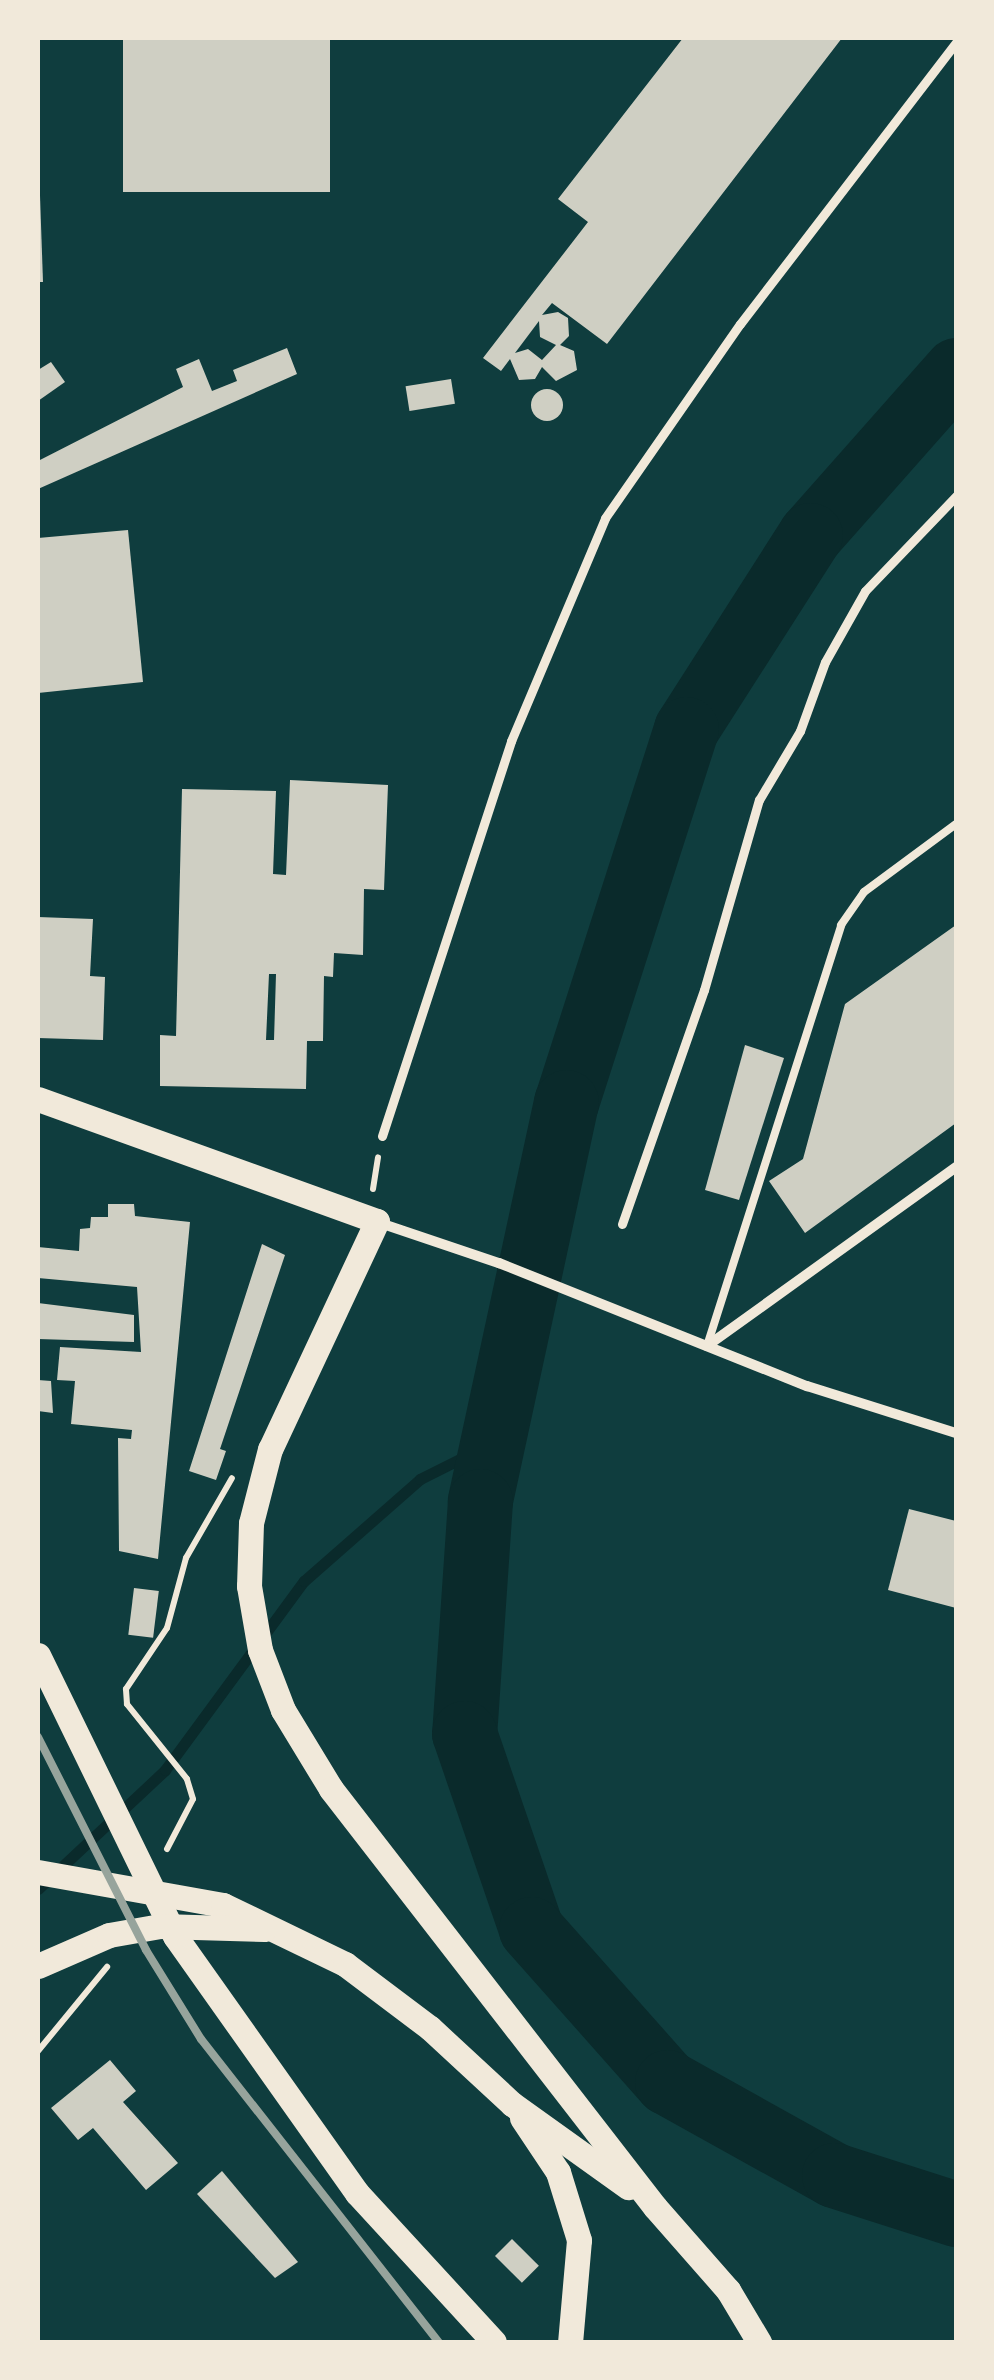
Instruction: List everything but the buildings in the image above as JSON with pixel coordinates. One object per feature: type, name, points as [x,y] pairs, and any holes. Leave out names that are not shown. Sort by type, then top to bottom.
[{"type":"main road","points":[[38,1100],[376,1221],[270,1449],[251,1523],[248,1586],[260,1650],[283,1710],[331,1789],[655,2207],[728,2290],[759,2342]]},
{"type":"main road","points":[[38,1655],[59,1710],[175,1936],[357,2193],[494,2342]]},
{"type":"main road","points":[[38,1872],[167,1890],[223,1905],[345,1964],[430,2028],[512,2104],[655,2207]]},
{"type":"main road","points":[[38,1966],[109,1935],[160,1926],[269,1929]]},
{"type":"main road","points":[[512,2104],[558,2172],[579,2240],[570,2342]]},
{"type":"street","points":[[382,1136],[511,742],[605,518],[740,324],[956,42]]},
{"type":"street","points":[[622,1224],[764,789],[800,731],[824,662],[866,591],[956,496]]},
{"type":"street","points":[[707,1346],[956,1167]]},
{"type":"street","points":[[376,1221],[644,1320],[807,1386],[956,1433]]},
{"type":"lane","points":[[707,1346],[841,924],[864,892],[956,824]]},
{"type":"path","points":[[372,1194],[382,1136]]},
{"type":"path","points":[[160,1862],[193,1799],[188,1780],[127,1704],[126,1688],[167,1628],[186,1558],[239,1470]]},
{"type":"path","points":[[38,2051],[110,1962]]},
{"type":"waterway","points":[[956,370],[810,535],[686,729],[566,1102],[480,1501],[464,1733],[531,1929],[667,2082],[834,2175],[956,2214]]},
{"type":"waterway","points":[[38,1889],[165,1770],[304,1581],[420,1479],[492,1443]]},
{"type":"railway","points":[[38,1737],[146,1950],[201,2039],[439,2342]]}]
